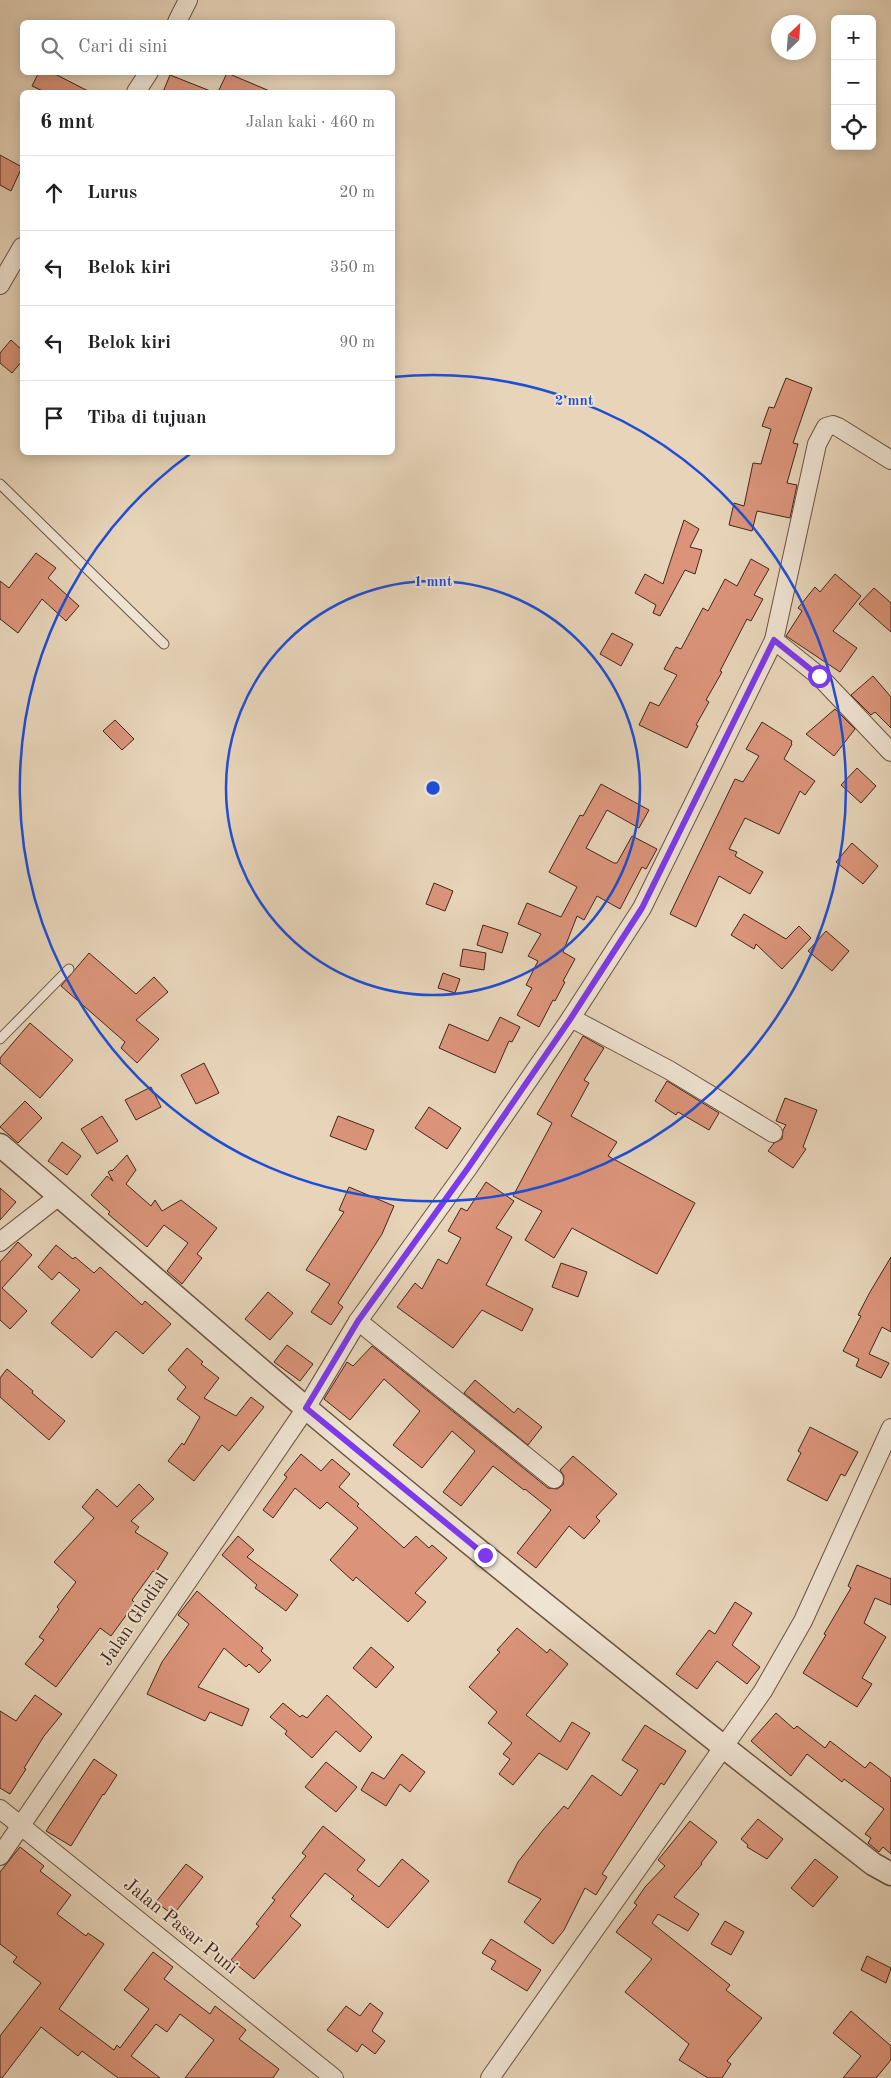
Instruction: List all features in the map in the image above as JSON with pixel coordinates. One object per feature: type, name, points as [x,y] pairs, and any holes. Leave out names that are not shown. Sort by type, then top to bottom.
[{"type":"street","points":[[178,20],[188,0]]},
{"type":"street","points":[[137,90],[147,75]]},
{"type":"street","points":[[0,284],[20,251]]},
{"type":"street","name":"Jalan Glodial","points":[[0,1856],[306,1408],[358,1321],[468,1168],[571,1018],[642,908],[774,640],[817,444],[826,427],[833,425],[838,427],[891,460]]},
{"type":"street","points":[[774,640],[819,676],[891,752]]},
{"type":"street","points":[[571,1018],[682,1077],[773,1133]]},
{"type":"street","points":[[0,1145],[306,1408],[723,1747],[873,1864],[891,1874]]},
{"type":"street","points":[[0,1242],[59,1196]]},
{"type":"street","points":[[358,1321],[554,1479]]},
{"type":"street","points":[[490,2078],[763,1691],[803,1621],[891,1428]]},
{"type":"street","name":"Jalan Pasar Puni","points":[[0,1808],[334,2078]]},
{"type":"lane","points":[[0,484],[164,644]]},
{"type":"lane","points":[[0,1039],[69,969]]},
{"type":"building","points":[[38,75],[57,75],[86,90],[41,90],[32,86]]},
{"type":"building","points":[[170,75],[208,90],[164,90]]},
{"type":"building","points":[[226,75],[232,75],[267,90],[219,90]]},
{"type":"building","points":[[0,155],[20,166],[20,171],[11,191],[0,185]]},
{"type":"building","points":[[11,340],[20,348],[20,363],[12,373],[0,363],[0,353]]},
{"type":"building","points":[[786,378],[812,388],[793,443],[798,444],[787,483],[797,485],[790,518],[757,511],[752,531],[729,525],[734,503],[744,506],[753,463],[761,464],[771,429],[762,426],[769,407],[774,408]]},
{"type":"building","points":[[684,520],[699,529],[690,547],[702,550],[695,574],[685,570],[660,616],[653,613],[656,605],[635,593],[645,574],[663,584]]},
{"type":"building","points":[[36,553],[56,568],[48,578],[79,606],[66,621],[42,599],[18,633],[0,619],[0,581],[9,588]]},
{"type":"building","points":[[751,559],[769,569],[754,595],[763,599],[751,621],[747,619],[720,671],[722,672],[706,700],[709,702],[696,725],[698,726],[687,748],[639,725],[650,702],[659,706],[677,675],[664,669],[676,647],[681,649],[703,608],[708,611],[725,579],[737,586]]},
{"type":"building","points":[[835,574],[861,596],[833,631],[857,648],[840,672],[786,636],[802,611],[798,608],[815,587],[820,592]]},
{"type":"building","points":[[874,588],[891,603],[891,632],[859,604]]},
{"type":"building","points":[[612,633],[633,644],[621,666],[600,654]]},
{"type":"building","points":[[873,676],[891,697],[891,728],[875,712],[871,715],[851,695]]},
{"type":"building","points":[[835,709],[855,729],[834,756],[806,734]]},
{"type":"building","points":[[115,720],[134,739],[122,750],[103,731]]},
{"type":"building","points":[[762,722],[792,741],[784,759],[815,781],[805,795],[800,791],[779,834],[745,818],[729,849],[737,852],[735,856],[763,872],[750,894],[719,876],[696,927],[670,914],[735,779],[743,782],[759,756],[746,749]]},
{"type":"building","points":[[857,768],[876,786],[861,803],[841,785]]},
{"type":"building","points":[[601,784],[649,810],[639,828],[607,810],[586,848],[614,863],[617,863],[632,836],[657,849],[646,869],[642,867],[620,909],[597,896],[584,920],[577,916],[563,952],[575,959],[555,1001],[553,1000],[539,1027],[517,1015],[532,988],[526,985],[538,961],[528,956],[541,934],[518,924],[527,903],[561,917],[577,887],[549,872],[580,815],[583,816]]},
{"type":"building","points":[[852,843],[878,866],[863,884],[836,862]]},
{"type":"building","points":[[434,883],[453,891],[445,911],[426,904]]},
{"type":"building","points":[[744,914],[786,939],[799,926],[811,938],[782,969],[756,944],[754,949],[731,935]]},
{"type":"building","points":[[483,925],[508,933],[502,953],[477,945]]},
{"type":"building","points":[[826,931],[849,951],[832,971],[808,951]]},
{"type":"building","points":[[463,949],[486,953],[484,970],[460,966]]},
{"type":"building","points":[[89,953],[136,994],[154,977],[168,992],[136,1020],[159,1039],[137,1063],[121,1048],[125,1042],[61,986]]},
{"type":"building","points":[[443,973],[460,979],[455,993],[438,988]]},
{"type":"building","points":[[500,1017],[520,1027],[512,1042],[509,1041],[495,1073],[439,1048],[449,1024],[488,1041]]},
{"type":"building","points":[[30,1023],[73,1060],[40,1098],[0,1063],[0,1058]]},
{"type":"building","points":[[583,1036],[604,1048],[584,1080],[589,1083],[571,1116],[617,1142],[608,1156],[695,1203],[657,1274],[572,1228],[554,1258],[525,1240],[542,1211],[513,1196],[552,1123],[537,1114]]},
{"type":"building","points":[[204,1063],[219,1093],[196,1104],[181,1075]]},
{"type":"building","points":[[667,1081],[719,1113],[709,1130],[678,1112],[676,1115],[655,1101]]},
{"type":"building","points":[[151,1087],[161,1107],[136,1120],[125,1100]]},
{"type":"building","points":[[785,1098],[817,1110],[803,1147],[806,1149],[793,1168],[768,1151],[774,1143],[782,1139],[783,1130],[786,1125],[776,1121]]},
{"type":"building","points":[[25,1101],[42,1118],[18,1143],[0,1127]]},
{"type":"building","points":[[429,1107],[461,1128],[447,1149],[415,1128]]},
{"type":"building","points":[[102,1116],[118,1141],[97,1154],[81,1129]]},
{"type":"building","points":[[338,1116],[374,1130],[366,1150],[330,1136]]},
{"type":"building","points":[[62,1142],[81,1156],[67,1175],[48,1161]]},
{"type":"building","points":[[127,1155],[136,1170],[126,1184],[151,1206],[155,1200],[162,1211],[181,1200],[217,1228],[197,1254],[202,1258],[182,1284],[167,1271],[188,1243],[164,1225],[147,1247],[108,1214],[110,1212],[91,1195],[107,1176],[113,1181],[108,1172],[112,1171]]},
{"type":"building","points":[[486,1182],[514,1201],[496,1228],[512,1237],[486,1285],[533,1309],[522,1331],[482,1310],[453,1348],[397,1307],[415,1283],[422,1289],[438,1259],[447,1264],[461,1238],[448,1231],[461,1208],[467,1211]]},
{"type":"building","points":[[349,1187],[394,1206],[382,1234],[338,1303],[343,1307],[331,1325],[311,1312],[330,1284],[306,1270],[344,1212],[339,1210]]},
{"type":"building","points":[[0,1188],[16,1202],[0,1220]]},
{"type":"building","points":[[18,1242],[32,1255],[2,1288],[27,1311],[10,1329],[0,1320],[0,1262]]},
{"type":"building","points":[[56,1245],[73,1259],[75,1257],[94,1273],[100,1267],[142,1305],[145,1301],[171,1324],[143,1354],[116,1331],[92,1358],[51,1323],[80,1290],[59,1272],[52,1280],[38,1267]]},
{"type":"building","points":[[891,1257],[891,1332],[882,1327],[869,1354],[889,1363],[881,1378],[856,1366],[859,1359],[843,1351],[861,1316],[858,1315]]},
{"type":"building","points":[[561,1263],[587,1272],[578,1297],[552,1287]]},
{"type":"building","points":[[268,1292],[293,1313],[270,1340],[245,1319]]},
{"type":"building","points":[[287,1345],[313,1364],[300,1381],[274,1362]]},
{"type":"building","points":[[372,1346],[548,1488],[557,1489],[563,1485],[564,1476],[560,1470],[573,1456],[617,1494],[596,1517],[600,1521],[584,1539],[569,1526],[536,1568],[517,1553],[551,1510],[525,1489],[493,1466],[461,1506],[443,1492],[475,1451],[452,1431],[422,1468],[393,1445],[420,1411],[384,1379],[350,1420],[324,1399],[347,1362],[353,1366]]},
{"type":"building","points":[[187,1348],[203,1362],[201,1364],[219,1378],[204,1398],[236,1416],[251,1397],[264,1407],[229,1451],[222,1445],[194,1481],[168,1461],[182,1443],[184,1445],[200,1417],[177,1399],[186,1387],[168,1370]]},
{"type":"building","points":[[7,1369],[65,1421],[49,1440],[0,1397],[0,1378]]},
{"type":"building","points":[[475,1380],[514,1413],[518,1408],[542,1427],[528,1445],[464,1393]]},
{"type":"building","points":[[810,1427],[858,1452],[845,1476],[841,1474],[827,1501],[787,1480],[801,1453],[798,1451]]},
{"type":"building","points":[[301,1454],[321,1471],[332,1459],[350,1474],[339,1487],[359,1504],[357,1506],[404,1548],[416,1536],[429,1548],[432,1545],[447,1558],[415,1593],[426,1602],[408,1622],[356,1577],[353,1581],[330,1560],[358,1528],[327,1502],[320,1509],[295,1488],[273,1518],[263,1510],[287,1477],[284,1475]]},
{"type":"building","points":[[139,1484],[154,1499],[131,1521],[139,1527],[135,1532],[168,1553],[156,1572],[153,1571],[132,1600],[135,1603],[111,1636],[100,1628],[56,1687],[25,1664],[44,1640],[39,1637],[59,1609],[57,1607],[76,1582],[54,1562],[94,1518],[82,1507],[97,1489],[117,1507]]},
{"type":"building","points":[[238,1536],[254,1550],[247,1557],[298,1595],[286,1611],[255,1588],[257,1585],[222,1555]]},
{"type":"building","points":[[857,1565],[891,1579],[891,1605],[875,1598],[864,1623],[886,1637],[862,1678],[872,1684],[857,1707],[803,1673],[851,1588],[848,1586]]},
{"type":"building","points":[[197,1591],[263,1648],[261,1651],[271,1660],[259,1673],[249,1664],[246,1667],[224,1648],[198,1687],[249,1709],[242,1726],[210,1712],[205,1721],[147,1694],[162,1662],[189,1624],[178,1615]]},
{"type":"building","points":[[735,1602],[752,1613],[732,1645],[760,1667],[747,1684],[717,1661],[697,1689],[676,1674],[709,1630],[715,1634]]},
{"type":"building","points":[[517,1628],[547,1653],[550,1649],[568,1664],[526,1715],[560,1742],[572,1722],[590,1733],[567,1770],[539,1753],[513,1785],[499,1774],[510,1759],[503,1754],[512,1743],[488,1723],[497,1712],[469,1687],[500,1652],[497,1650]]},
{"type":"building","points":[[371,1647],[394,1667],[376,1688],[353,1668]]},
{"type":"building","points":[[35,1695],[62,1714],[44,1736],[10,1794],[0,1788],[0,1711],[16,1721]]},
{"type":"building","points":[[327,1695],[372,1737],[360,1752],[336,1731],[312,1758],[285,1734],[287,1731],[270,1717],[283,1703],[300,1717],[302,1715],[307,1718]]},
{"type":"building","points":[[776,1713],[794,1729],[797,1726],[825,1748],[830,1741],[865,1768],[870,1762],[891,1778],[891,1854],[883,1847],[879,1852],[868,1843],[871,1838],[865,1834],[884,1809],[844,1779],[842,1782],[807,1754],[791,1776],[751,1741]]},
{"type":"building","points":[[645,1725],[686,1751],[664,1785],[661,1783],[602,1874],[607,1877],[596,1895],[585,1888],[564,1930],[553,1944],[524,1922],[541,1899],[508,1882],[518,1862],[543,1830],[564,1806],[568,1809],[592,1775],[621,1796],[638,1770],[622,1760]]},
{"type":"building","points":[[402,1754],[425,1772],[410,1792],[400,1784],[386,1806],[361,1790],[372,1772],[384,1779]]},
{"type":"building","points":[[94,1759],[117,1775],[71,1846],[46,1831]]},
{"type":"building","points":[[326,1762],[357,1787],[336,1812],[305,1787]]},
{"type":"building","points":[[758,1819],[783,1839],[767,1859],[747,1847],[748,1845],[741,1839]]},
{"type":"building","points":[[690,1821],[717,1842],[702,1864],[674,1897],[699,1914],[688,1931],[658,1914],[652,1923],[730,1985],[726,1990],[762,2018],[727,2061],[731,2064],[722,2078],[708,2078],[679,2060],[689,2044],[625,1992],[652,1959],[616,1932],[637,1905],[634,1903],[645,1887],[665,1866],[658,1860]]},
{"type":"building","points":[[323,1826],[365,1860],[357,1870],[379,1887],[402,1859],[429,1881],[388,1928],[351,1899],[354,1896],[325,1873],[290,1916],[301,1925],[254,1979],[231,1960],[259,1926],[256,1924],[275,1900],[272,1898],[306,1856],[302,1853]]},
{"type":"building","points":[[20,1847],[44,1866],[40,1871],[71,1895],[57,1914],[86,1936],[88,1933],[104,1944],[59,2009],[114,2050],[117,2045],[120,2048],[149,2009],[124,1990],[153,1952],[173,1967],[164,1979],[210,2014],[215,2006],[246,2030],[239,2039],[279,2069],[273,2078],[185,2078],[214,2040],[180,2014],[167,2032],[156,2024],[131,2056],[160,2078],[118,2078],[82,2051],[78,2056],[41,2027],[2,2078],[0,2078],[0,2036],[41,1983],[13,1962],[17,1957],[0,1944],[0,1872]]},
{"type":"building","points":[[815,1859],[838,1877],[813,1907],[791,1888]]},
{"type":"building","points":[[186,1864],[203,1877],[173,1915],[156,1902]]},
{"type":"building","points":[[725,1921],[744,1932],[731,1955],[711,1944]]},
{"type":"building","points":[[491,1939],[541,1970],[527,1991],[491,1969],[496,1961],[482,1953]]},
{"type":"building","points":[[867,1956],[891,1968],[886,1983],[861,1970]]},
{"type":"building","points":[[370,2003],[383,2013],[372,2031],[385,2041],[375,2054],[362,2044],[357,2052],[327,2030],[346,2006],[360,2016]]},
{"type":"building","points":[[851,2011],[891,2046],[891,2060],[876,2078],[843,2078],[861,2056],[833,2033]]},
{"type":"route","points":[[485,1555],[306,1408],[358,1321],[468,1168],[571,1018],[642,908],[774,640],[819,676]]}]
